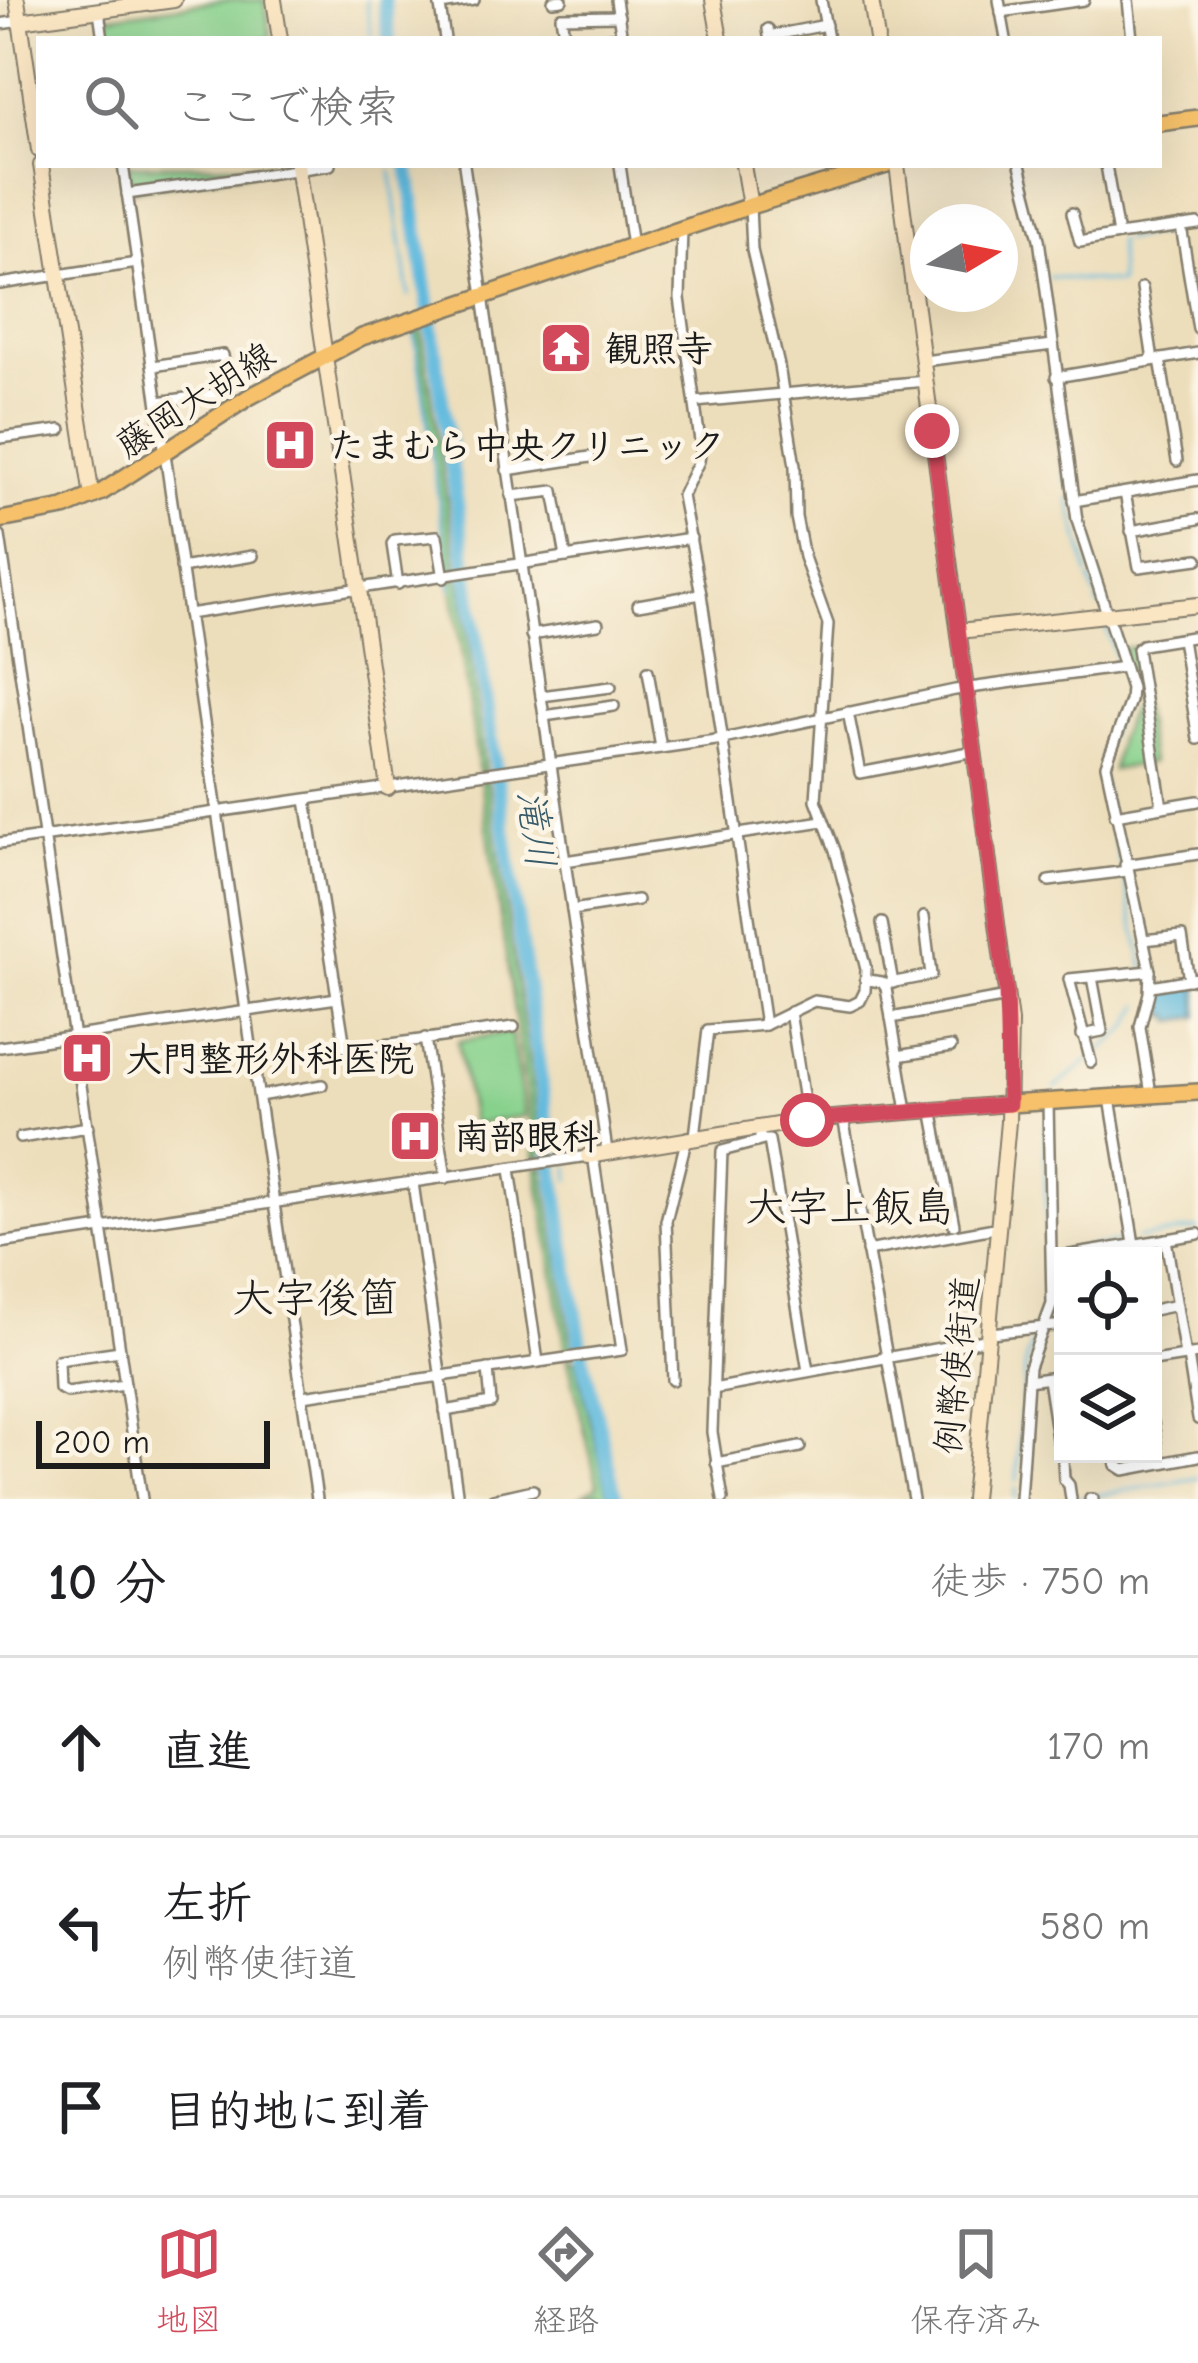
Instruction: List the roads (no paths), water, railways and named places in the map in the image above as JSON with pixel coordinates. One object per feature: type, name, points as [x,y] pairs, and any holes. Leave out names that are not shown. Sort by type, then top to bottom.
[{"type":"main road","points":[[1162,123],[1198,118]]},
{"type":"main road","points":[[483,298],[846,171]]},
{"type":"main road","name":"藤岡大胡線","points":[[0,520],[54,511],[92,497],[324,354],[483,298]]},
{"type":"main road","points":[[1009,1104],[1198,1092]]},
{"type":"street","points":[[17,0],[36,130]]},
{"type":"street","points":[[0,24],[174,0]]},
{"type":"street","points":[[274,0],[280,36]]},
{"type":"street","points":[[445,36],[440,3],[473,0]]},
{"type":"street","points":[[553,1],[562,0]]},
{"type":"street","points":[[616,0],[622,36]]},
{"type":"street","points":[[713,0],[719,36]]},
{"type":"street","points":[[821,0],[828,36]]},
{"type":"street","points":[[872,0],[877,36]]},
{"type":"street","points":[[1005,36],[1000,6],[1084,0]]},
{"type":"street","points":[[1128,0],[1132,36]]},
{"type":"street","points":[[99,11],[103,36]]},
{"type":"street","points":[[564,36],[561,17],[619,16]]},
{"type":"street","points":[[768,29],[769,36],[826,26]]},
{"type":"street","points":[[41,168],[92,497]]},
{"type":"street","points":[[123,168],[317,1499]]},
{"type":"street","points":[[127,194],[292,168]]},
{"type":"street","points":[[298,168],[388,788]]},
{"type":"street","points":[[302,1396],[622,1350],[596,1154],[572,910],[464,168]]},
{"type":"street","points":[[620,168],[632,246]]},
{"type":"street","points":[[673,1380],[666,1221],[691,1137],[708,1030],[765,1025],[814,1001],[857,1004],[868,980],[816,787],[828,624],[804,557],[796,517],[795,466],[779,366],[752,250],[744,168]]},
{"type":"street","name":"例幣使街道","points":[[897,168],[1007,997],[1009,1104],[974,1499]]},
{"type":"street","points":[[1022,168],[1039,239],[1079,531],[1131,698],[1106,765],[1150,971],[1140,1027],[1151,1096]]},
{"type":"street","points":[[1107,168],[1118,235]]},
{"type":"street","points":[[1072,213],[1080,242],[1198,224]]},
{"type":"street","points":[[1181,226],[1198,329]]},
{"type":"street","points":[[682,230],[680,298],[701,454],[681,491],[701,594],[765,1025]]},
{"type":"street","points":[[0,284],[137,263]]},
{"type":"street","points":[[1142,289],[1177,461]]},
{"type":"street","points":[[413,301],[418,319]]},
{"type":"street","points":[[923,361],[1053,345]]},
{"type":"street","points":[[1056,377],[1198,353]]},
{"type":"street","points":[[153,366],[223,356],[228,392],[158,402]]},
{"type":"street","points":[[695,402],[926,381]]},
{"type":"street","points":[[0,438],[61,430]]},
{"type":"street","points":[[507,470],[590,457]]},
{"type":"street","points":[[1074,501],[1198,480]]},
{"type":"street","points":[[511,496],[554,490],[566,557]]},
{"type":"street","points":[[1125,493],[1139,568],[1198,559]]},
{"type":"street","points":[[1131,531],[1198,519]]},
{"type":"street","points":[[0,536],[142,1499]]},
{"type":"street","points":[[398,584],[395,540],[437,536],[444,578]]},
{"type":"street","points":[[188,614],[692,538]]},
{"type":"street","points":[[181,568],[253,557]]},
{"type":"street","points":[[638,605],[701,594]]},
{"type":"street","points":[[959,631],[1198,605]]},
{"type":"street","points":[[531,635],[598,624]]},
{"type":"street","points":[[1162,807],[1137,649],[1198,636]]},
{"type":"street","points":[[1182,639],[1198,739]]},
{"type":"street","points":[[0,843],[723,739],[966,688],[1124,667]]},
{"type":"street","points":[[648,671],[661,748]]},
{"type":"street","points":[[541,696],[611,687]]},
{"type":"street","points":[[544,716],[614,706]]},
{"type":"street","points":[[848,712],[860,772],[975,751]]},
{"type":"street","points":[[306,800],[348,1049],[514,1027]]},
{"type":"street","points":[[1115,815],[1198,801]]},
{"type":"street","points":[[565,861],[823,821]]},
{"type":"street","points":[[1049,881],[1198,854]]},
{"type":"street","points":[[572,910],[637,900]]},
{"type":"street","points":[[868,980],[889,984],[931,975],[924,917]]},
{"type":"street","points":[[882,923],[891,1018],[907,1111]]},
{"type":"street","points":[[1142,940],[1182,936],[1194,979],[1150,986]]},
{"type":"street","points":[[1089,1059],[1069,980],[1150,971]]},
{"type":"street","points":[[1082,1035],[1102,1030],[1092,977]]},
{"type":"street","points":[[891,1018],[1007,997]]},
{"type":"street","points":[[0,1047],[337,998]]},
{"type":"street","points":[[790,1012],[807,1120]]},
{"type":"street","points":[[425,1038],[446,1178]]},
{"type":"street","points":[[898,1056],[951,1047]]},
{"type":"street","points":[[259,1096],[322,1085]]},
{"type":"street","points":[[1109,1098],[1128,1247]]},
{"type":"street","points":[[1020,1499],[1030,1359],[1052,1304],[1048,1102]]},
{"type":"street","points":[[723,1499],[712,1432],[722,1151],[760,1133],[807,1120],[1009,1104]]},
{"type":"street","points":[[932,1109],[954,1225]]},
{"type":"street","points":[[843,1117],[913,1499]]},
{"type":"street","points":[[20,1138],[88,1126]]},
{"type":"street","points":[[0,1243],[564,1161],[691,1137],[760,1133],[769,1140],[808,1371]]},
{"type":"street","points":[[510,1168],[538,1362]]},
{"type":"street","points":[[413,1183],[458,1499]]},
{"type":"street","points":[[867,1251],[1000,1228]]},
{"type":"street","points":[[1135,1247],[1198,1234]]},
{"type":"street","points":[[1166,1238],[1198,1419]]},
{"type":"street","points":[[1162,1308],[1177,1305]]},
{"type":"street","points":[[713,1389],[1054,1326]]},
{"type":"street","points":[[120,1351],[58,1360],[59,1388],[64,1393],[125,1384]]},
{"type":"street","points":[[445,1411],[491,1403],[488,1370]]},
{"type":"street","points":[[1028,1381],[1054,1378]]},
{"type":"street","points":[[1048,1379],[1071,1499]]},
{"type":"street","points":[[716,1462],[800,1447]]},
{"type":"street","points":[[1162,1462],[1198,1456]]},
{"type":"street","points":[[1116,1463],[1124,1470],[1159,1463]]},
{"type":"street","points":[[494,1499],[533,1490]]},
{"type":"water","points":[[1198,985],[1198,1017],[1173,1021],[1171,1015],[1166,1016],[1161,992]]},
{"type":"waterway","points":[[366,0],[372,36]]},
{"type":"waterway","name":"滝川","points":[[384,0],[389,36]]},
{"type":"waterway","name":"滝川","points":[[408,168],[566,1254],[584,1362],[616,1499]]},
{"type":"waterway","points":[[391,171],[409,296]]},
{"type":"waterway","points":[[1124,240],[1167,233]]},
{"type":"waterway","points":[[1049,277],[1119,283],[1118,241]]},
{"type":"waterway","points":[[1045,318],[1048,340]]},
{"type":"waterway","points":[[414,331],[449,572]]},
{"type":"waterway","points":[[1049,352],[1055,407]]},
{"type":"waterway","points":[[1056,415],[1067,485]]},
{"type":"waterway","points":[[1069,498],[1088,574]]},
{"type":"waterway","points":[[1090,579],[1095,595]]},
{"type":"waterway","points":[[450,580],[452,589]]},
{"type":"waterway","points":[[1097,600],[1099,606]]},
{"type":"waterway","points":[[1106,628],[1118,664]]},
{"type":"waterway","points":[[1120,864],[1101,762],[1123,696],[1121,673]]},
{"type":"waterway","points":[[1124,879],[1144,968]]},
{"type":"waterway","points":[[1055,1088],[1129,1027],[1141,1005]]},
{"type":"waterway","points":[[1044,1123],[1047,1307]]},
{"type":"waterway","name":"滝川","points":[[549,1137],[556,1136]]},
{"type":"waterway","points":[[569,1167],[570,1180]]},
{"type":"waterway","points":[[1137,1239],[1198,1229]]},
{"type":"waterway","points":[[1089,1247],[1127,1241]]},
{"type":"waterway","points":[[1022,1403],[1026,1359],[1035,1337]]},
{"type":"waterway","points":[[1017,1481],[1021,1411]]},
{"type":"waterway","points":[[1076,1499],[1198,1478]]},
{"type":"waterway","points":[[1015,1499],[1016,1489]]},
{"type":"place","name":"観照寺","points":[[566,348]]},
{"type":"place","name":"たまむら中央クリニック","points":[[290,445]]},
{"type":"place","name":"大門整形外科医院","points":[[87,1058]]},
{"type":"place","name":"南部眼科","points":[[415,1136]]},
{"type":"district","name":"大字上飯島","points":[[850,1206]]},
{"type":"district","name":"大字後箇","points":[[316,1297]]}]
